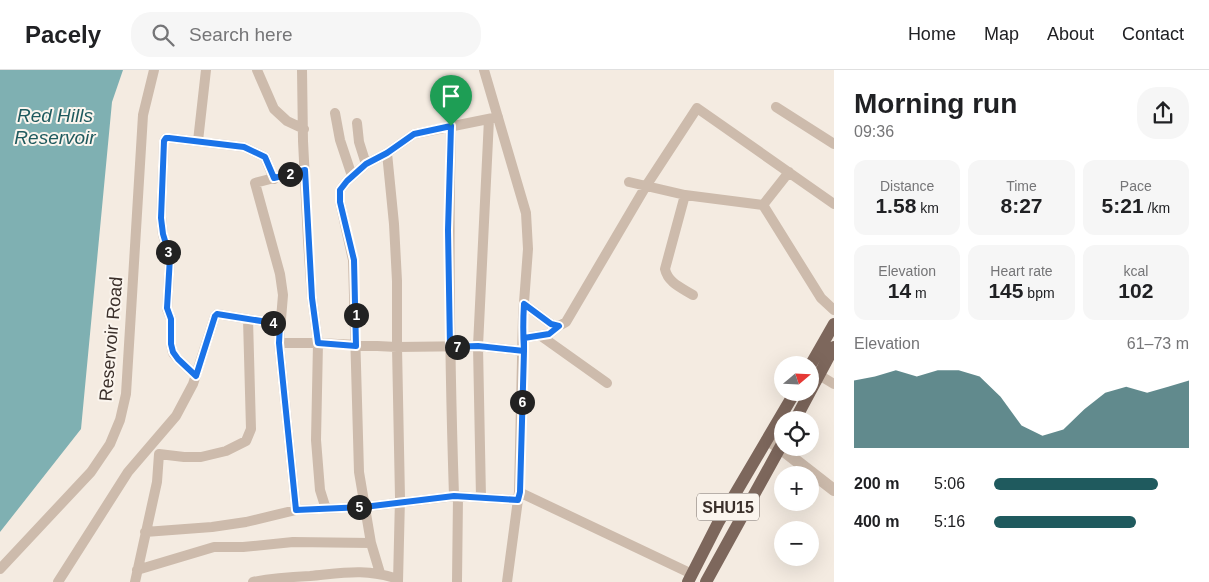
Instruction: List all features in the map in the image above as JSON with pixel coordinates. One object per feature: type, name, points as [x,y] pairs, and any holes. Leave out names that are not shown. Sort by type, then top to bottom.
[{"type":"main road","points":[[819,360],[834,324]]},
{"type":"main road","points":[[819,365],[834,347]]},
{"type":"main road","name":"SHU15","points":[[690,578],[718,523],[790,401]]},
{"type":"main road","name":"SHU15","points":[[709,580],[776,456]]},
{"type":"street","name":"Reservoir Road","points":[[0,569],[91,472],[110,444],[120,420],[126,394],[142,115],[154,70]]},
{"type":"street","points":[[198,141],[206,70]]},
{"type":"street","points":[[256,70],[274,110],[287,121],[304,129]]},
{"type":"street","points":[[302,70],[312,298],[318,343],[316,440],[320,490],[326,509]]},
{"type":"street","points":[[484,70],[494,118],[526,213],[528,250],[524,304],[519,496],[507,582]]},
{"type":"street","points":[[776,107],[834,144]]},
{"type":"street","points":[[524,338],[549,334],[566,322],[646,186],[697,108],[834,204]]},
{"type":"street","points":[[335,113],[340,140],[352,176]]},
{"type":"street","points":[[380,573],[371,543],[359,472],[354,260],[340,202],[340,190],[366,164],[387,153],[414,134],[494,118]]},
{"type":"street","points":[[481,498],[478,346],[494,118]]},
{"type":"street","points":[[357,123],[359,142],[366,164]]},
{"type":"street","points":[[451,126],[448,230],[457,582]]},
{"type":"street","points":[[196,376],[178,359],[173,352],[171,344],[171,319],[167,308],[170,257],[163,234],[161,218],[164,141],[166,138],[169,138],[244,147],[265,157],[274,178]]},
{"type":"street","points":[[253,582],[283,577],[351,571],[380,573],[398,580],[400,502],[396,347],[397,281],[395,234],[387,153]]},
{"type":"street","points":[[296,510],[279,343],[283,295],[280,274],[255,183],[305,170]]},
{"type":"street","points":[[763,205],[789,172]]},
{"type":"street","points":[[629,182],[685,195],[763,205]]},
{"type":"street","points":[[685,195],[665,269],[666,276],[670,281],[693,296]]},
{"type":"street","points":[[763,205],[821,298],[834,310]]},
{"type":"street","points":[[524,304],[551,324],[559,326]]},
{"type":"street","points":[[58,582],[128,472],[176,416],[193,384],[215,316],[217,314],[280,324]]},
{"type":"street","points":[[135,582],[157,482],[159,454],[201,457],[226,451],[246,441],[251,429],[248,319]]},
{"type":"street","points":[[541,336],[607,383]]},
{"type":"street","points":[[279,343],[396,347],[478,346],[524,351]]},
{"type":"street","points":[[819,373],[834,384]]},
{"type":"street","points":[[767,440],[774,443]]},
{"type":"street","points":[[793,456],[834,490]]},
{"type":"street","points":[[145,532],[221,526],[296,510],[364,507],[456,496],[481,498],[519,496],[690,578]]},
{"type":"street","points":[[137,570],[214,547],[243,547],[293,542],[371,543]]},
{"type":"water","name":"Red Hills Reservoir","points":[[0,70],[123,70],[112,102],[81,429],[0,532]]},
{"type":"route","points":[[451,126],[414,134],[387,153],[366,164],[340,190],[340,202],[354,260],[356,346],[318,343],[312,298],[305,170],[274,178],[265,157],[244,147],[169,138],[166,138],[164,141],[161,226],[170,257],[167,308],[171,319],[171,344],[173,352],[196,376],[217,314],[280,324],[279,343],[296,510],[364,507],[454,496],[518,500],[520,492],[524,351],[524,338],[549,334],[559,326],[551,324],[524,304],[523,316],[524,351],[478,346],[450,347],[448,230],[451,126]]}]
